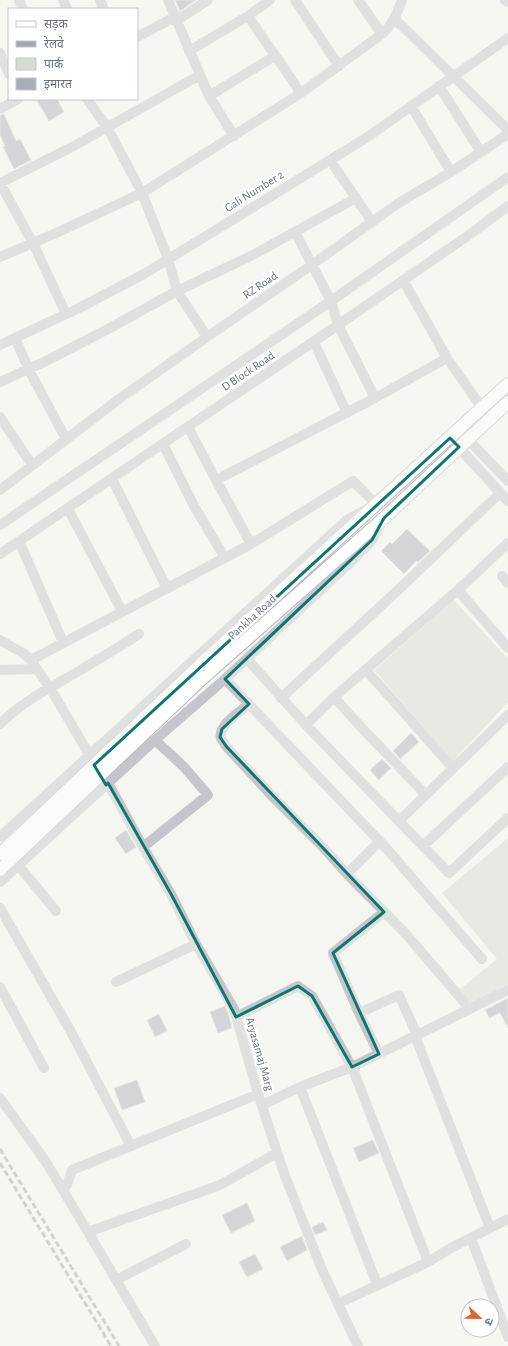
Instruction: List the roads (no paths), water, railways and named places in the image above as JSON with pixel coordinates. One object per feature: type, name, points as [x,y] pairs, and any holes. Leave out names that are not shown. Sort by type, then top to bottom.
[{"type":"main road","name":"Pankha Road","points":[[0,854],[200,665],[508,384]]},
{"type":"main road","name":"Pankha Road","points":[[0,870],[204,677],[384,518],[508,402]]},
{"type":"street","points":[[168,0],[209,96],[234,136]]},
{"type":"street","points":[[138,37],[175,19],[208,0]]},
{"type":"street","points":[[189,50],[248,16],[270,0]]},
{"type":"street","points":[[295,0],[339,66]]},
{"type":"street","points":[[358,0],[382,34]]},
{"type":"street","points":[[0,257],[142,193],[234,136],[301,93],[382,34],[395,19],[402,0]]},
{"type":"street","points":[[248,16],[301,93]]},
{"type":"street","points":[[395,19],[508,130]]},
{"type":"street","name":"Gali Number 2","points":[[0,345],[66,314],[144,274],[366,138],[508,38]]},
{"type":"street","points":[[0,53],[8,72]]},
{"type":"street","points":[[209,96],[275,56]]},
{"type":"street","points":[[66,314],[33,243],[0,183],[74,146],[200,75]]},
{"type":"street","points":[[439,86],[481,152]]},
{"type":"street","points":[[0,108],[16,100]]},
{"type":"street","points":[[88,100],[106,127],[142,193],[168,259],[177,291],[207,337]]},
{"type":"street","points":[[411,106],[451,172]]},
{"type":"street","name":"RZ Road","points":[[0,490],[66,439],[207,337],[397,204],[451,172],[508,134]]},
{"type":"street","points":[[330,160],[372,222]]},
{"type":"street","points":[[0,525],[331,301],[508,177]]},
{"type":"street","points":[[0,382],[29,370],[177,291],[253,255],[356,198]]},
{"type":"street","name":"D Block Road","points":[[0,554],[338,326],[469,235],[508,206]]},
{"type":"street","points":[[295,232],[331,301],[338,326],[375,398]]},
{"type":"street","points":[[403,280],[446,358],[482,408]]},
{"type":"street","points":[[15,338],[29,370],[66,439]]},
{"type":"street","points":[[314,342],[347,413]]},
{"type":"street","points":[[216,480],[347,413],[446,358]]},
{"type":"street","points":[[0,417],[32,465]]},
{"type":"street","points":[[188,427],[252,544]]},
{"type":"street","points":[[459,430],[507,477]]},
{"type":"street","points":[[450,438],[508,501]]},
{"type":"street","points":[[163,444],[194,506],[225,558]]},
{"type":"street","points":[[112,479],[167,588]]},
{"type":"street","points":[[0,640],[31,660],[252,544],[353,480],[376,504],[347,520],[0,837]]},
{"type":"street","points":[[281,698],[396,592],[500,493]]},
{"type":"street","points":[[68,509],[122,612]]},
{"type":"street","points":[[0,882],[155,740],[247,659],[355,558],[372,540],[384,518]]},
{"type":"street","points":[[19,542],[63,642]]},
{"type":"street","points":[[306,725],[334,697],[458,590],[508,542]]},
{"type":"street","points":[[458,590],[508,648]]},
{"type":"street","points":[[0,724],[13,711],[49,687],[139,634]]},
{"type":"street","points":[[247,659],[306,725],[449,873],[508,818]]},
{"type":"street","name":"Aryasamaj Marg","points":[[31,660],[49,687],[172,894],[196,944],[234,1009],[258,1094],[277,1153],[323,1272],[358,1346]]},
{"type":"street","points":[[0,670],[37,669]]},
{"type":"street","points":[[366,670],[453,768]]},
{"type":"street","points":[[225,679],[380,841],[482,959]]},
{"type":"street","points":[[334,697],[426,795]]},
{"type":"street","points":[[249,704],[228,721],[222,729],[220,737],[226,746],[273,797],[406,934],[464,1002]]},
{"type":"street","points":[[399,821],[508,715]]},
{"type":"street","points":[[143,847],[208,795],[184,767],[155,740]]},
{"type":"street","points":[[423,846],[508,767]]},
{"type":"street","points":[[347,874],[380,841]]},
{"type":"street","points":[[18,865],[56,911]]},
{"type":"street","points":[[0,908],[70,1030],[131,1146]]},
{"type":"street","points":[[379,1054],[333,953],[384,912]]},
{"type":"street","points":[[116,982],[196,944]]},
{"type":"street","points":[[236,1017],[298,986],[312,996],[352,1067],[428,1262]]},
{"type":"street","points":[[0,987],[44,1068]]},
{"type":"street","points":[[262,1105],[300,1087],[352,1067],[508,990]]},
{"type":"street","points":[[359,1012],[398,995],[416,1035],[490,1228]]},
{"type":"street","points":[[300,1087],[377,1284]]},
{"type":"street","points":[[61,1186],[67,1184],[72,1170],[258,1094]]},
{"type":"street","points":[[0,1098],[46,1162],[61,1186],[154,1346]]},
{"type":"street","points":[[88,1232],[220,1186],[277,1153]]},
{"type":"street","points":[[338,1303],[428,1262],[508,1219]]},
{"type":"street","points":[[471,1238],[508,1337]]},
{"type":"street","points":[[116,1280],[186,1244]]},
{"type":"railway","points":[[0,1149],[119,1346]]},
{"type":"railway","points":[[0,1163],[111,1346]]}]
